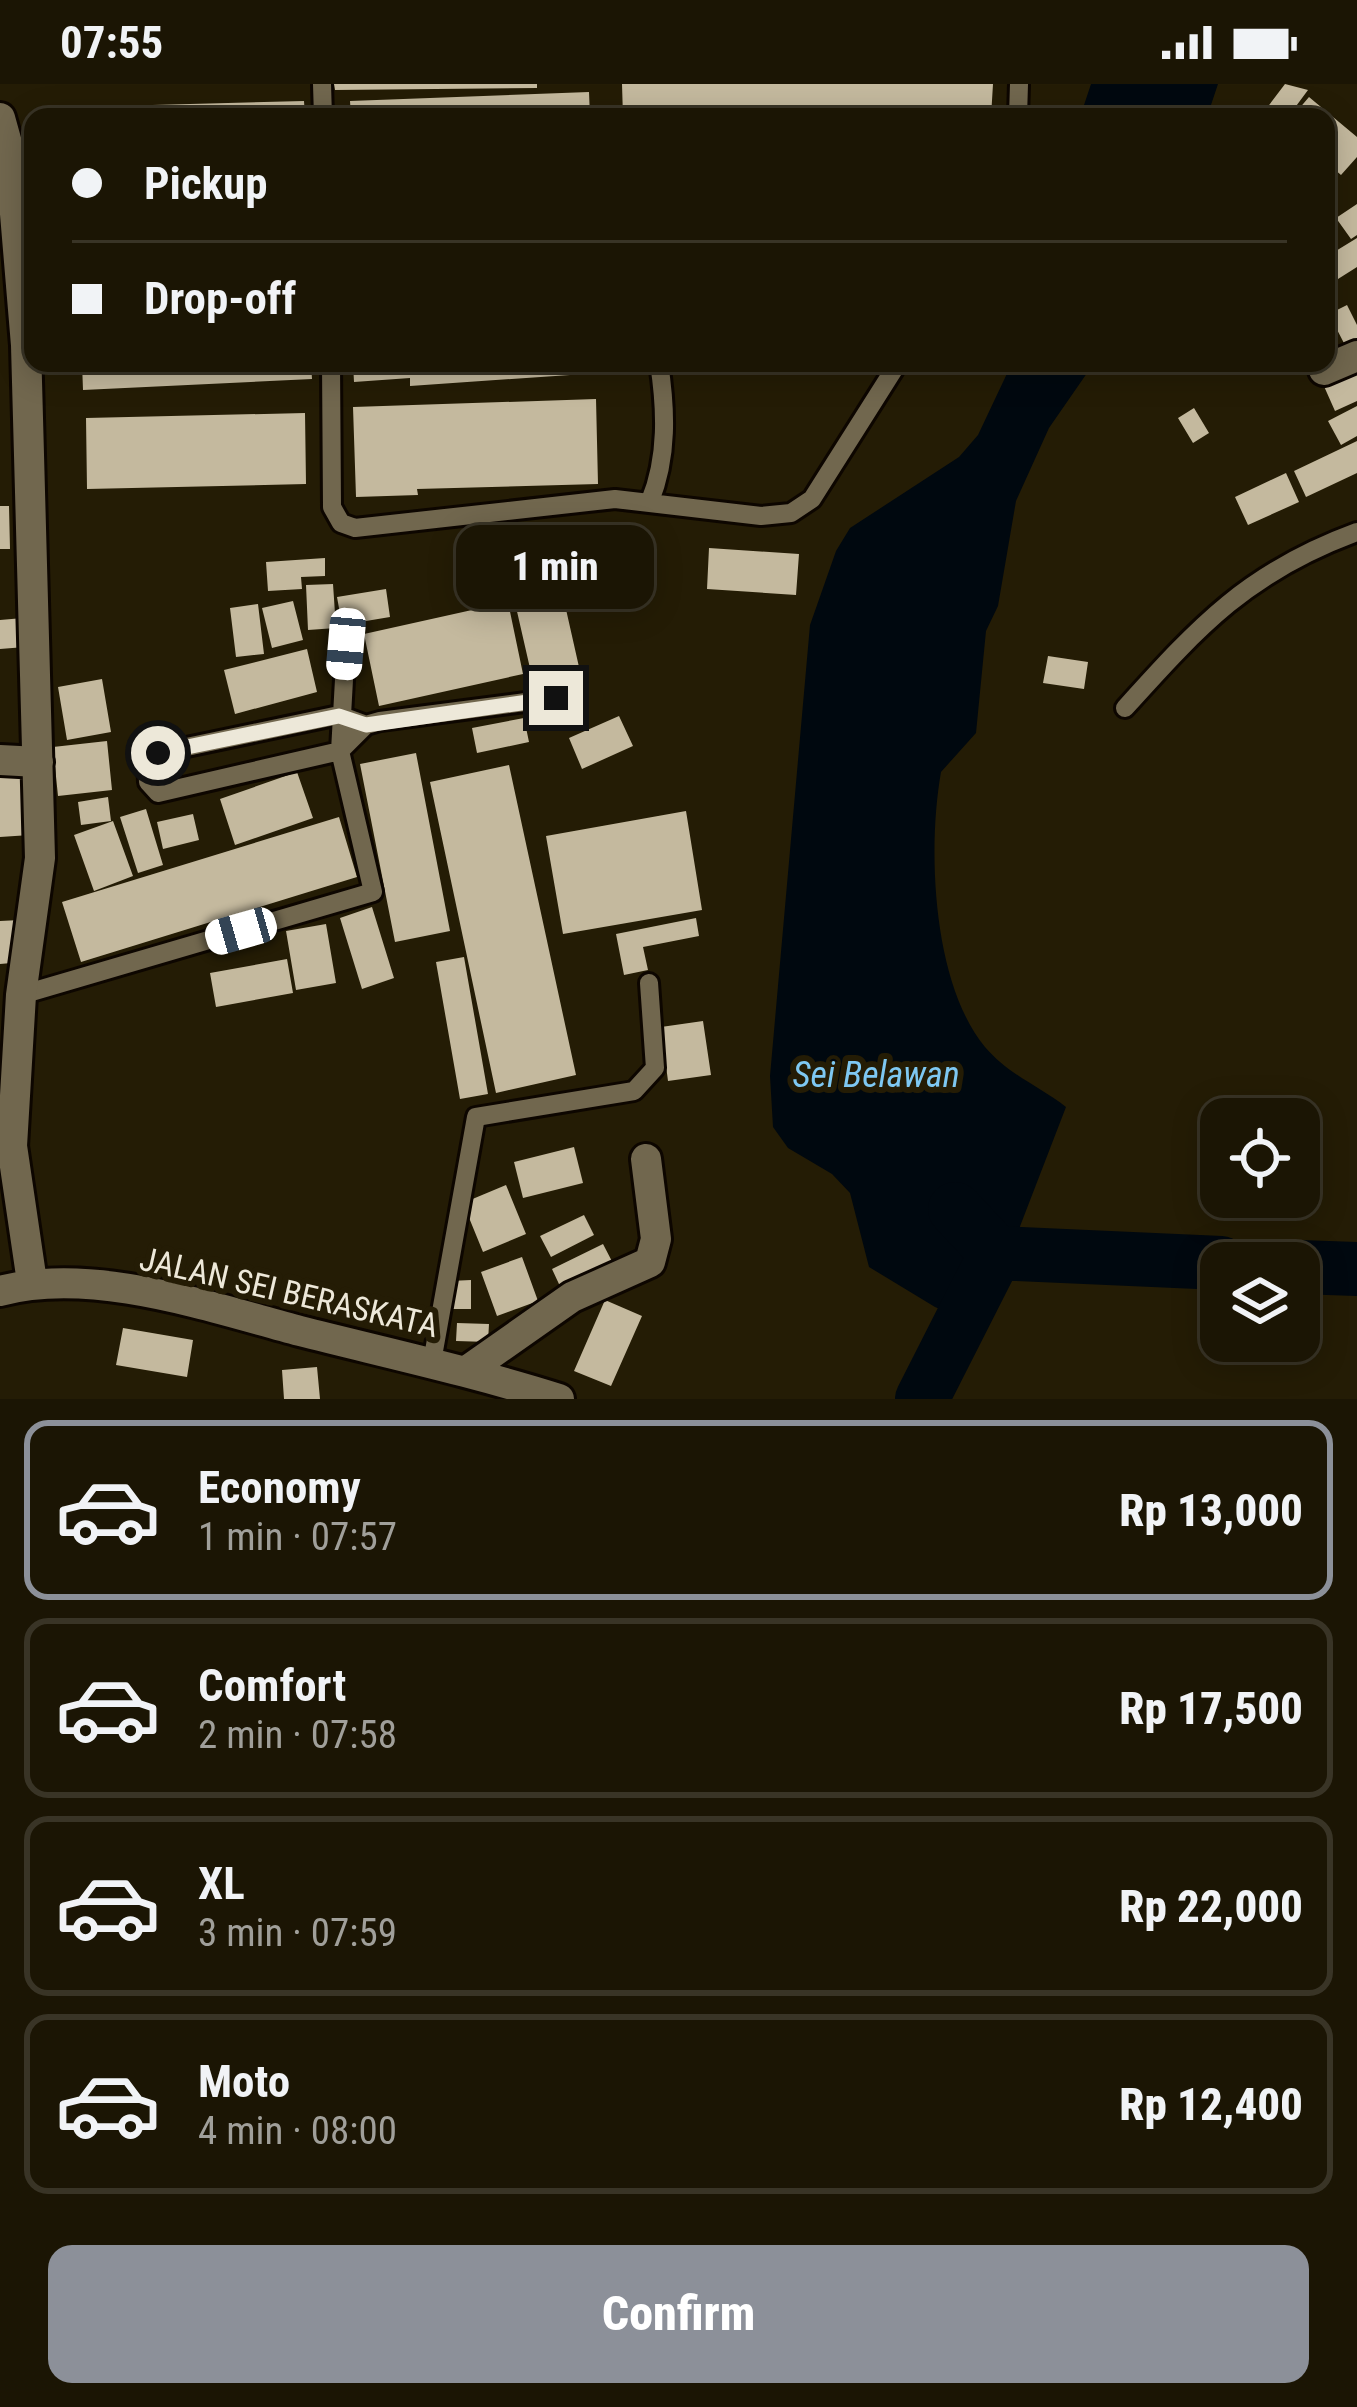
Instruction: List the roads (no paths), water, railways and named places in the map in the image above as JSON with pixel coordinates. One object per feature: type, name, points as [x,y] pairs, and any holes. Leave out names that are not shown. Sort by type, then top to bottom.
[{"type":"street","points":[[0,118],[38,762],[40,858],[21,995],[12,1146],[32,1282]]},
{"type":"street","points":[[0,760],[38,762]]},
{"type":"street","points":[[468,1370],[572,1297],[650,1262],[656,1239],[646,1159]]},
{"type":"street","name":"JALAN SEI BERASKATA","points":[[0,1291],[32,1282],[163,1294],[468,1370],[560,1399]]},
{"type":"lane","points":[[331,372],[332,507],[341,523],[355,528],[615,499],[761,516],[791,514],[812,500],[892,372]]},
{"type":"lane","points":[[650,501],[659,478],[665,406],[660,372]]},
{"type":"lane","points":[[1125,708],[1212,612],[1249,586],[1357,532]]},
{"type":"lane","points":[[21,995],[374,892],[340,751],[346,644]]},
{"type":"lane","points":[[366,725],[340,751],[158,793],[148,782],[151,755],[264,729],[339,716],[366,725],[556,698]]},
{"type":"lane","points":[[264,729],[271,769]]},
{"type":"lane","points":[[432,1362],[476,1117],[634,1091],[655,1068],[650,983]]},
{"type":"water","points":[[1091,84],[1218,84],[1210,108],[1083,108]]},
{"type":"water","name":"Sei Belawan","points":[[1008,372],[1088,372],[1049,428],[1016,501],[998,606],[986,631],[976,733],[941,772],[935,877],[954,989],[968,1020],[994,1057],[1066,1107],[985,1317],[959,1317],[869,1267],[850,1193],[832,1174],[788,1148],[773,1127],[770,1076],[810,625],[836,551],[850,528],[959,457],[978,435]]},
{"type":"waterway","name":"Sei Belawan","points":[[955,1209],[996,1253],[1200,1262]]},
{"type":"waterway","points":[[922,1399],[996,1253]]},
{"type":"waterway","name":"Sei Belawan","points":[[1320,1268],[1357,1269]]}]
